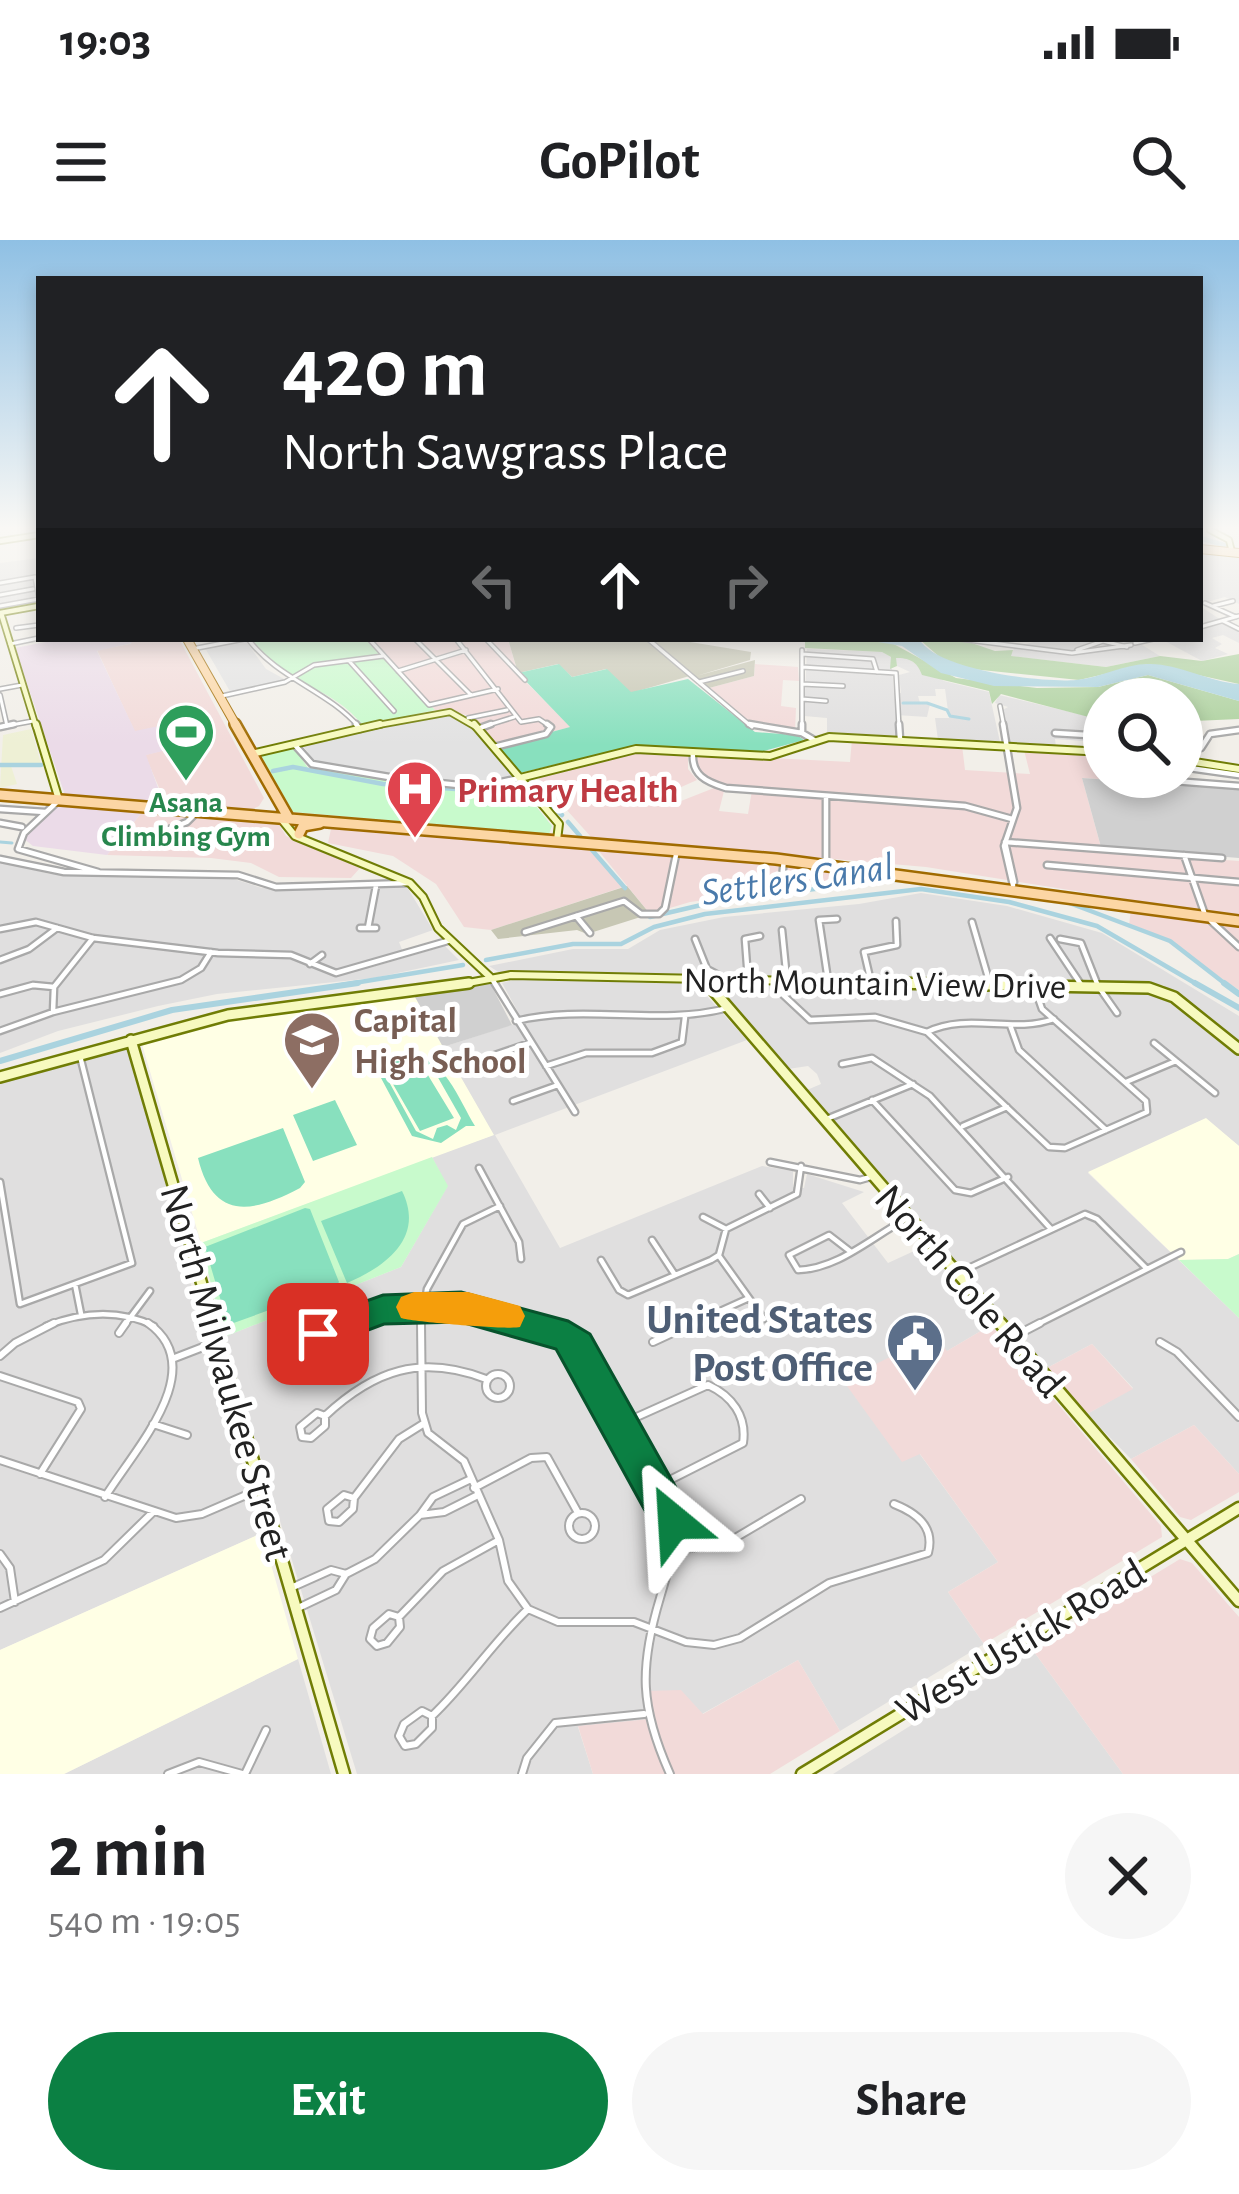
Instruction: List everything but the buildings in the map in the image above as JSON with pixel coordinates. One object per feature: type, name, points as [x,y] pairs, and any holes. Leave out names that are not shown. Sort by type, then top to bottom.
[{"type":"main road","points":[[189,642],[285,818]]},
{"type":"main road","points":[[252,755],[285,818]]},
{"type":"main road","points":[[0,795],[826,862],[1013,885],[1239,921]]},
{"type":"main road","points":[[253,812],[267,809],[273,800]]},
{"type":"main road","points":[[198,811],[392,827]]},
{"type":"main road","points":[[299,835],[303,826],[321,823]]},
{"type":"street","points":[[1205,602],[1237,617]]},
{"type":"street","points":[[1213,606],[1233,602]]},
{"type":"street","points":[[36,603],[0,611],[59,800],[21,837],[20,851],[98,872]]},
{"type":"street","points":[[1203,626],[1237,617]]},
{"type":"street","points":[[1222,621],[1239,629]]},
{"type":"street","points":[[4,627],[36,626]]},
{"type":"street","points":[[10,644],[36,639]]},
{"type":"street","points":[[193,649],[230,642]]},
{"type":"street","points":[[248,642],[265,664],[288,681],[332,698],[351,713],[361,729]]},
{"type":"street","points":[[371,642],[430,708],[468,718],[507,710]]},
{"type":"street","points":[[418,642],[471,695]]},
{"type":"street","points":[[459,642],[499,688],[514,717],[521,722],[539,719],[550,726],[549,732],[494,747]]},
{"type":"street","points":[[489,642],[525,680]]},
{"type":"street","points":[[652,642],[752,728],[802,733],[814,740]]},
{"type":"street","points":[[972,642],[1011,652],[1104,652],[1142,642]]},
{"type":"street","points":[[1077,651],[1080,645],[1097,642]]},
{"type":"street","points":[[1110,642],[1131,645]]},
{"type":"street","points":[[398,671],[466,650]]},
{"type":"street","points":[[802,733],[802,652],[873,659],[878,672]]},
{"type":"street","points":[[219,697],[288,681],[314,665],[383,656]]},
{"type":"street","points":[[349,660],[394,711]]},
{"type":"street","points":[[802,667],[896,672],[900,739]]},
{"type":"street","points":[[699,682],[743,671]]},
{"type":"street","points":[[802,684],[843,686]]},
{"type":"street","points":[[8,726],[0,692],[22,685]]},
{"type":"street","points":[[252,755],[499,688]]},
{"type":"street","points":[[801,699],[826,701]]},
{"type":"street","points":[[1000,706],[1017,808],[1006,842],[1013,885]]},
{"type":"street","points":[[478,728],[514,717]]},
{"type":"street","points":[[468,718],[559,824],[557,840]]},
{"type":"street","points":[[0,728],[33,721]]},
{"type":"street","points":[[1203,750],[1210,734],[1239,730]]},
{"type":"street","points":[[1055,733],[1083,732]]},
{"type":"street","points":[[294,744],[312,764],[478,787],[636,749],[770,756],[814,740],[851,736],[1083,751]]},
{"type":"street","points":[[693,752],[694,770],[718,786],[965,806],[1012,819]]},
{"type":"street","points":[[1203,767],[1239,772]]},
{"type":"street","points":[[1203,769],[1239,772]]},
{"type":"street","points":[[1203,783],[1239,786]]},
{"type":"street","points":[[826,796],[826,862]]},
{"type":"street","points":[[0,808],[45,812]]},
{"type":"street","points":[[9,825],[26,810]]},
{"type":"street","points":[[162,832],[187,823],[198,811]]},
{"type":"street","points":[[285,818],[291,833],[410,883],[451,940],[491,978],[574,1112]]},
{"type":"street","points":[[0,823],[22,827]]},
{"type":"street","points":[[1006,842],[1222,858]]},
{"type":"street","points":[[525,932],[627,902],[644,915],[665,908],[677,850]]},
{"type":"street","points":[[1184,855],[1207,916],[1239,947]]},
{"type":"street","points":[[0,859],[47,870],[238,875],[276,887],[410,883]]},
{"type":"street","points":[[781,888],[784,859]]},
{"type":"street","points":[[1047,865],[1239,882]]},
{"type":"street","points":[[359,928],[372,928],[376,886]]},
{"type":"street","points":[[576,916],[590,933]]},
{"type":"street","points":[[828,980],[819,920],[837,919]]},
{"type":"street","points":[[871,982],[864,952],[897,945],[896,921]]},
{"type":"street","points":[[0,929],[36,922],[93,938],[211,952],[291,955],[342,973],[451,940]]},
{"type":"street","points":[[972,922],[990,984]]},
{"type":"street","points":[[0,961],[22,954],[58,927]]},
{"type":"street","points":[[782,930],[780,992],[810,1020],[875,1017],[927,1032],[1045,1144],[1057,1149],[1150,1107],[1042,1009],[1033,985]]},
{"type":"street","points":[[748,979],[745,939],[760,936]]},
{"type":"street","points":[[53,1012],[54,987],[93,938]]},
{"type":"street","points":[[1050,938],[1082,986]]},
{"type":"street","points":[[695,939],[707,969],[722,973],[724,979]]},
{"type":"street","points":[[1060,939],[1081,943],[1098,986],[1117,1013]]},
{"type":"street","points":[[0,1031],[193,975],[211,952]]},
{"type":"street","points":[[262,968],[268,954]]},
{"type":"street","points":[[310,964],[322,956]]},
{"type":"street","name":"North Mountain View Drive","points":[[0,1077],[228,1015],[407,994],[520,974],[1149,988],[1167,993],[1239,1048]]},
{"type":"street","name":"North Cole Road","points":[[703,978],[1239,1601]]},
{"type":"street","points":[[118,984],[120,995]]},
{"type":"street","points":[[0,994],[33,986],[54,987]]},
{"type":"street","points":[[516,1021],[547,1013],[686,1017],[728,1008]]},
{"type":"street","points":[[546,1066],[586,1053],[652,1053],[675,1046],[686,1033],[686,1017]]},
{"type":"street","points":[[927,1032],[942,1024],[1041,1025],[1054,1019]]},
{"type":"street","points":[[1010,1024],[1019,1050],[1106,1130]]},
{"type":"street","name":"North Milwaukee Street","points":[[131,1040],[344,1774]]},
{"type":"street","points":[[486,1058],[530,1043]]},
{"type":"street","points":[[1154,1043],[1215,1093]]},
{"type":"street","points":[[614,1064],[615,1053]]},
{"type":"street","points":[[0,1182],[20,1304],[132,1263],[80,1054]]},
{"type":"street","points":[[842,1064],[872,1058],[913,1084],[1008,1177],[1051,1229]]},
{"type":"street","points":[[1126,1082],[1176,1061]]},
{"type":"street","points":[[824,1120],[913,1084]]},
{"type":"street","points":[[513,1101],[558,1085]]},
{"type":"street","points":[[872,1100],[955,1190],[971,1193],[1008,1177]]},
{"type":"street","points":[[960,1127],[1007,1107]]},
{"type":"street","points":[[770,1162],[860,1180],[874,1176]]},
{"type":"street","points":[[726,1228],[797,1194],[801,1166]]},
{"type":"street","points":[[479,1168],[519,1242],[521,1259]]},
{"type":"street","points":[[759,1194],[770,1208]]},
{"type":"street","points":[[500,1206],[464,1224],[422,1307],[423,1424],[434,1439],[464,1461],[499,1540],[508,1581],[528,1609],[558,1622],[617,1620],[695,1644],[732,1641],[829,1583],[928,1553],[932,1538],[928,1529],[909,1508],[894,1504]]},
{"type":"street","points":[[956,1274],[1089,1215],[1148,1269]]},
{"type":"street","points":[[703,1217],[726,1228]]},
{"type":"street","points":[[851,1252],[838,1238],[824,1235],[790,1251],[790,1261],[801,1271],[851,1252],[873,1234],[909,1217]]},
{"type":"street","points":[[726,1228],[719,1256],[764,1319]]},
{"type":"street","points":[[652,1240],[675,1275]]},
{"type":"street","points":[[1011,1337],[1181,1252]]},
{"type":"street","points":[[601,1260],[624,1294],[719,1256]]},
{"type":"street","points":[[75,1284],[81,1314]]},
{"type":"street","points":[[119,1333],[150,1291]]},
{"type":"street","points":[[653,1342],[749,1298]]},
{"type":"street","points":[[301,1345],[300,1353],[287,1362],[274,1360],[276,1352],[290,1342],[301,1345],[358,1315],[422,1307],[476,1308],[568,1336],[674,1522],[674,1550],[643,1664],[644,1714],[670,1774]]},
{"type":"street","points":[[0,1356],[16,1340],[81,1314],[108,1312],[152,1326],[167,1340],[174,1386],[105,1496]]},
{"type":"street","points":[[172,1360],[216,1342]]},
{"type":"street","points":[[1160,1342],[1177,1352],[1239,1417]]},
{"type":"street","points":[[326,1416],[314,1414],[300,1427],[300,1436],[314,1436],[326,1424],[326,1416],[370,1378],[422,1365],[451,1364],[486,1378],[497,1376],[510,1383],[511,1391],[497,1396],[486,1389],[486,1378]]},
{"type":"street","points":[[0,1376],[78,1402],[81,1409],[40,1474]]},
{"type":"street","points":[[621,1424],[708,1384],[722,1389],[747,1430],[743,1443],[656,1487]]},
{"type":"street","points":[[153,1424],[187,1436]]},
{"type":"street","points":[[354,1498],[341,1496],[327,1509],[327,1519],[342,1520],[353,1510],[354,1498],[398,1439],[423,1424]]},
{"type":"street","points":[[420,1515],[444,1512],[474,1487],[531,1457],[547,1457],[578,1511],[587,1513],[594,1529],[585,1542],[575,1538],[569,1522],[578,1511]]},
{"type":"street","points":[[0,1460],[176,1518],[202,1514],[260,1489]]},
{"type":"street","points":[[296,1609],[336,1590],[346,1574],[375,1558],[433,1497],[474,1487]]},
{"type":"street","points":[[674,1550],[720,1549],[801,1499]]},
{"type":"street","name":"West Ustick Road","points":[[802,1774],[1239,1508]]},
{"type":"street","points":[[0,1608],[109,1560],[137,1536],[152,1513]]},
{"type":"street","points":[[399,1617],[388,1614],[373,1628],[369,1635],[374,1645],[384,1646],[399,1630],[399,1617],[443,1571],[499,1540]]},
{"type":"street","points":[[0,1554],[10,1568],[15,1602]]},
{"type":"street","points":[[290,1588],[331,1570],[346,1574]]},
{"type":"street","points":[[432,1716],[418,1712],[404,1724],[399,1736],[402,1743],[416,1744],[432,1728],[432,1716],[455,1694],[491,1644],[528,1609]]},
{"type":"street","points":[[522,1774],[527,1758],[555,1724],[644,1714]]},
{"type":"street","points":[[168,1774],[199,1762],[243,1774],[266,1730]]},
{"type":"shaded area","points":[[0,602],[36,602],[36,605],[0,611]]},
{"type":"shaded area","points":[[1203,608],[1239,632],[1239,643],[1223,635],[1212,638],[1222,644],[1215,648],[1228,654],[1202,661],[1167,642],[1203,642]]},
{"type":"shaded area","points":[[46,642],[132,642],[97,651],[135,731],[197,718],[209,740],[146,755],[164,804],[65,795],[15,648]]},
{"type":"shaded area","points":[[181,642],[264,798],[259,806],[249,811],[166,804],[145,755],[208,739],[196,718],[135,732],[97,650]]},
{"type":"shaded area","points":[[246,642],[266,669],[286,680],[231,693],[205,648]]},
{"type":"shaded area","points":[[368,642],[509,642],[518,674],[571,727],[496,746],[467,715],[435,710]]},
{"type":"shaded area","points":[[509,642],[690,642],[751,652],[750,660],[696,676],[755,660],[754,676],[709,688],[693,675],[631,693],[606,669],[572,677],[558,664],[518,673]]},
{"type":"shaded area","points":[[1034,642],[1137,642],[1160,656],[1106,667],[1010,656],[1015,647]]},
{"type":"shaded area","points":[[807,649],[882,652],[891,657],[894,693],[901,693],[899,675],[910,672],[897,666],[895,657],[907,658],[944,681],[989,692],[1000,742],[938,740],[935,718],[949,718],[945,689],[935,689],[936,696],[918,696],[920,703],[930,704],[927,717],[896,715],[897,736],[827,732],[827,718],[804,716]]},
{"type":"shaded area","points":[[755,664],[798,667],[799,681],[783,680],[781,706],[796,708],[795,731],[752,725],[709,688],[754,676]]},
{"type":"shaded area","points":[[999,695],[1083,715],[1083,741],[1055,739],[1056,747],[1008,743],[1001,711],[1008,707],[995,703]]},
{"type":"shaded area","points":[[434,714],[463,717],[513,777],[486,784],[398,777],[314,762],[302,744]]},
{"type":"shaded area","points":[[31,729],[41,764],[11,766],[17,784],[0,788],[3,735]]},
{"type":"shaded area","points":[[852,739],[962,745],[965,770],[1030,774],[1024,750],[1083,753],[1083,798],[1087,798],[1102,851],[1239,861],[1239,917],[926,867],[592,838],[538,778],[634,752],[688,754],[688,769],[697,780],[670,792],[681,801],[714,788],[724,791],[719,811],[748,814],[752,790],[715,783],[699,773],[695,754],[850,762]]},
{"type":"shaded area","points":[[1203,786],[1239,789],[1239,858],[1101,847],[1088,798],[1203,798]]},
{"type":"shaded area","points":[[56,804],[143,811],[107,855],[33,846],[23,838]]},
{"type":"shaded area","points":[[143,811],[278,823],[286,836],[360,868],[351,878],[279,877],[251,863],[107,855]]},
{"type":"shaded area","points":[[331,829],[590,848],[623,887],[491,930],[464,927],[436,884],[393,856],[328,843]]},
{"type":"shaded area","points":[[598,850],[841,868],[839,882],[690,902],[650,914]]},
{"type":"shaded area","points":[[0,861],[50,874],[234,879],[262,888],[407,887],[433,930],[399,942],[403,952],[366,962],[369,968],[445,946],[459,960],[374,978],[217,994],[58,1031],[0,1053]]},
{"type":"shaded area","points":[[627,886],[650,914],[587,934],[577,930],[498,939],[491,930]]},
{"type":"shaded area","points":[[921,893],[1007,906],[1102,933],[1239,1016],[1239,1146],[1205,1119],[1088,1173],[1239,1318],[1239,1474],[1194,1425],[1131,1459],[1087,1414],[1133,1388],[1092,1344],[1047,1368],[807,1090],[821,1084],[817,1074],[808,1066],[788,1069],[716,988],[724,981],[1167,989],[1163,985],[500,973],[489,966],[573,949],[628,949],[660,930],[724,917]]},
{"type":"shaded area","points":[[1131,908],[1239,927],[1239,990],[1163,939],[1129,926]]},
{"type":"shaded area","points":[[523,977],[693,981],[747,1040],[495,1135],[560,1248],[762,1166],[793,1171],[793,1187],[804,1188],[807,1174],[864,1192],[842,1203],[888,1263],[925,1246],[991,1325],[947,1351],[919,1453],[998,1562],[948,1592],[984,1644],[840,1731],[798,1660],[702,1714],[578,1727],[593,1774],[357,1774],[224,1337],[401,1267],[447,1187],[432,1157],[493,1135],[443,1047],[523,1021],[502,983]]},
{"type":"shaded area","points":[[490,983],[512,1025],[443,1047],[415,997]]},
{"type":"shaded area","name":"Capital High School","points":[[415,997],[494,1135],[201,1243],[141,1041],[236,1017]]},
{"type":"shaded area","points":[[127,1048],[185,1247],[181,1250],[262,1533],[0,1650],[0,1082]]},
{"type":"shaded area","points":[[1206,1118],[1239,1146],[1239,1254],[1228,1259],[1179,1260],[1088,1172]]},
{"type":"shaded area","points":[[991,1325],[1161,1526],[1162,1537],[984,1644],[948,1592],[998,1562],[920,1454],[902,1462],[847,1386],[848,1378],[934,1335],[947,1351]]},
{"type":"shaded area","points":[[1092,1344],[1133,1389],[1087,1414],[1047,1368]]},
{"type":"shaded area","points":[[1194,1425],[1239,1474],[1239,1492],[1191,1520],[1180,1517],[1131,1459]]},
{"type":"shaded area","points":[[262,1533],[298,1659],[64,1774],[0,1774],[0,1650]]},
{"type":"shaded area","points":[[1180,1559],[1192,1563],[1239,1617],[1239,1774],[1123,1774],[1032,1649]]},
{"type":"shaded area","points":[[1032,1649],[1123,1774],[833,1774],[902,1731]]},
{"type":"shaded area","points":[[298,1659],[331,1774],[64,1774]]},
{"type":"shaded area","points":[[798,1660],[840,1731],[770,1774],[593,1774],[578,1726],[650,1719],[646,1691],[681,1690],[703,1714]]},
{"type":"green space","points":[[254,642],[368,642],[435,710],[363,726],[337,701],[263,654]]},
{"type":"green space","points":[[805,642],[890,642],[956,678],[1037,688],[1083,687],[1083,715],[1001,694],[992,704],[989,691],[922,675],[909,660],[896,658],[897,666],[890,669],[891,657],[882,652],[805,648]]},
{"type":"green space","points":[[922,642],[969,642],[995,651],[1013,650],[1011,656],[1106,667],[1160,656],[1202,661],[1239,654],[1239,684],[1148,664],[1079,680],[972,669],[943,660]]},
{"type":"green space","points":[[559,664],[572,677],[607,669],[631,692],[688,679],[755,732],[797,735],[804,740],[760,752],[632,746],[520,773],[496,747],[570,727],[518,673]]},
{"type":"green space","points":[[1203,691],[1239,701],[1239,719],[1203,721]]},
{"type":"green space","points":[[293,746],[308,768],[491,790],[517,783],[552,826],[549,834],[293,812],[260,754]]},
{"type":"green space","points":[[406,1055],[430,1061],[448,1079],[475,1126],[466,1126],[441,1143],[412,1136],[381,1078],[387,1064]],"holes":[[[420,1059],[432,1067],[461,1118],[456,1130],[447,1125],[437,1128],[433,1139],[416,1131],[388,1080],[395,1064]]]},
{"type":"green space","points":[[423,1067],[454,1118],[420,1131],[390,1079]]},
{"type":"green space","points":[[335,1100],[357,1145],[313,1161],[293,1115]]},
{"type":"green space","points":[[283,1128],[305,1182],[300,1188],[250,1206],[224,1202],[213,1192],[198,1158]]},
{"type":"green space","points":[[432,1157],[448,1186],[401,1267],[224,1337],[201,1243]]},
{"type":"green space","points":[[402,1191],[409,1222],[398,1248],[376,1268],[347,1283],[321,1221]]},
{"type":"green space","points":[[310,1209],[339,1282],[228,1325],[205,1247]]},
{"type":"green space","points":[[1239,1254],[1239,1318],[1179,1260],[1228,1259]]},
{"type":"water","points":[[878,642],[922,642],[929,650],[967,666],[1039,679],[1083,679],[1083,687],[994,686],[941,673],[902,646]]},
{"type":"water","points":[[1159,664],[1239,684],[1239,701],[1203,691],[1203,678],[1088,678],[1130,666]]},
{"type":"waterway","points":[[903,703],[927,703],[947,710],[950,716],[969,719]]},
{"type":"waterway","points":[[0,765],[41,765]]},
{"type":"waterway","points":[[273,771],[293,767],[383,784],[527,794]]},
{"type":"waterway","points":[[542,796],[562,815]]},
{"type":"waterway","points":[[568,822],[580,836]]},
{"type":"waterway","points":[[0,842],[12,843]]},
{"type":"waterway","points":[[592,850],[625,888]]},
{"type":"waterway","points":[[650,917],[727,899],[903,879]]},
{"type":"waterway","name":"Settlers Canal","points":[[486,960],[573,944],[621,944],[654,927],[705,914],[921,889],[1009,902],[1097,926],[1200,986]]},
{"type":"waterway","points":[[1064,901],[1170,941],[1226,985]]},
{"type":"waterway","name":"Settlers Canal","points":[[336,986],[463,965]]},
{"type":"waterway","name":"Settlers Canal","points":[[0,1061],[172,1010],[358,983]]},
{"type":"waterway","name":"Settlers Canal","points":[[1195,983],[1239,1008]]},
{"type":"waterway","points":[[1226,985],[1239,994]]},
{"type":"slow traffic","points":[[414,1307],[468,1307],[507,1316]]},
{"type":"place","name":"Asana Climbing Gym","points":[[186,783]]},
{"type":"place","name":"Primary Health","points":[[415,840]]},
{"type":"place","name":"Capital High School","points":[[312,1091]]},
{"type":"place","name":"United States Post Office","points":[[915,1393]]},
{"type":"route","points":[[318,1334],[358,1315],[383,1310],[461,1307],[487,1310],[568,1336],[578,1346],[674,1522]]}]
